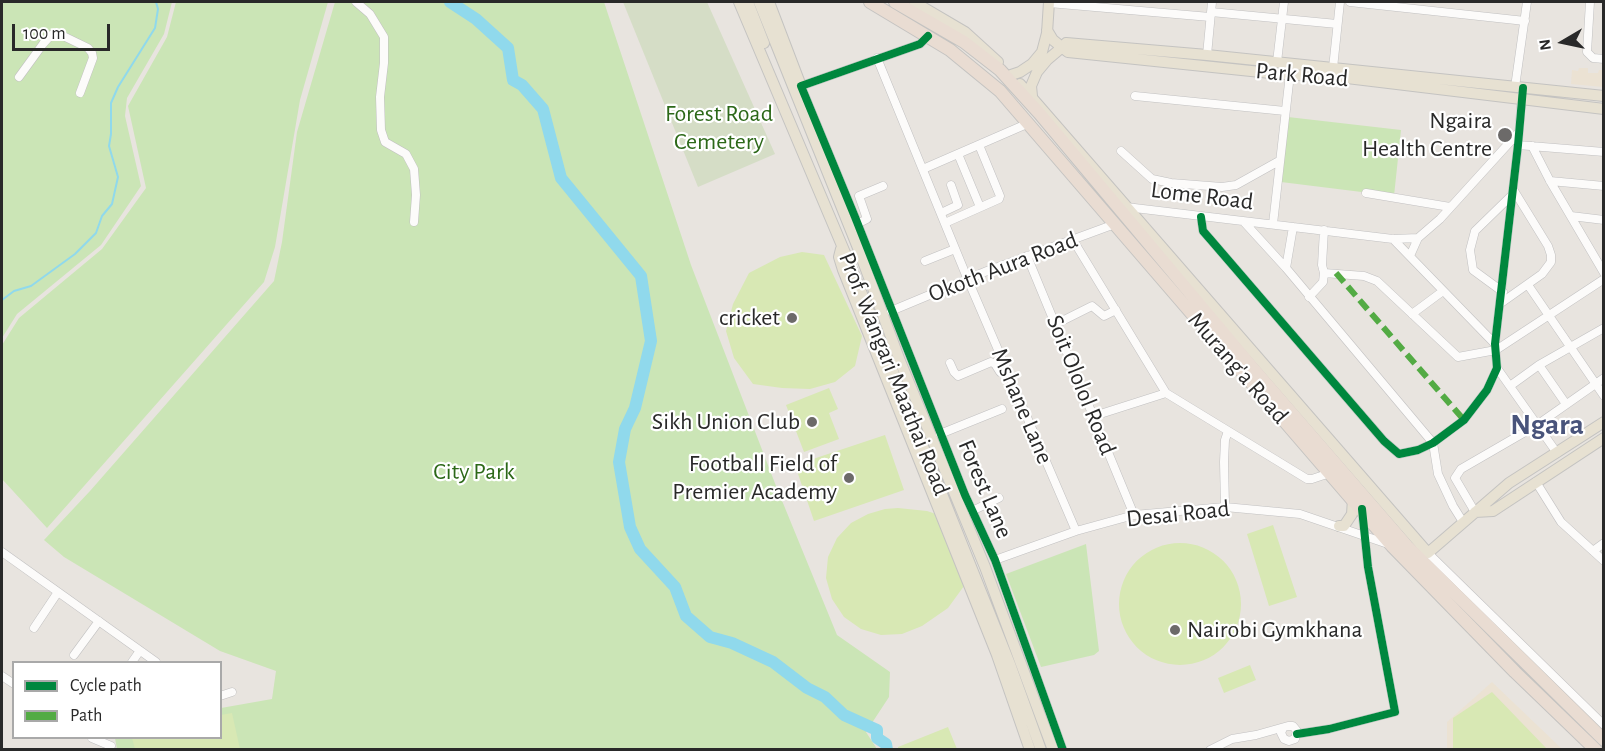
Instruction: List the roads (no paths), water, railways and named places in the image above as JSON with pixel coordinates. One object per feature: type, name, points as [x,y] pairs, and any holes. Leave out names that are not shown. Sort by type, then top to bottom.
[{"type":"highway","name":"Murang'a Road","points":[[870,2],[928,36],[981,74],[1000,91],[1392,546],[1515,672],[1596,750]]},
{"type":"highway","name":"Murang'a Road","points":[[895,2],[964,42],[998,65],[1209,317],[1407,546],[1604,740]]},
{"type":"main road","name":"Prof. Wangari Maathai Road","points":[[739,2],[841,243],[1010,664],[1041,750]]},
{"type":"main road","points":[[748,2],[819,173],[866,270]]},
{"type":"main road","name":"Prof. Wangari Maathai Road","points":[[759,2],[900,361],[985,567],[1053,750]]},
{"type":"main road","points":[[769,2],[801,86]]},
{"type":"main road","points":[[914,2],[965,32],[979,43],[998,65]]},
{"type":"main road","points":[[1011,75],[1020,72],[1038,59],[1044,46],[1049,2]]},
{"type":"main road","points":[[1048,16],[1055,34],[1064,46]]},
{"type":"main road","points":[[1047,30],[1053,40],[1064,46]]},
{"type":"main road","points":[[1032,96],[1031,86],[1037,72],[1064,46]]},
{"type":"main road","name":"Park Road","points":[[1064,46],[1278,62],[1332,68],[1415,82]]},
{"type":"main road","name":"Park Road","points":[[1064,46],[1068,52],[1290,74],[1604,96]]},
{"type":"main road","name":"Murang'a Road","points":[[998,65],[1032,96],[1428,553]]},
{"type":"main road","name":"Park Road","points":[[1520,91],[1604,109]]},
{"type":"main road","points":[[819,173],[834,226]]},
{"type":"main road","points":[[841,243],[839,257],[843,270],[997,655],[1030,750]]},
{"type":"main road","points":[[1428,553],[1509,483],[1604,422]]},
{"type":"main road","points":[[1476,512],[1493,511],[1604,438]]},
{"type":"main road","points":[[1339,526],[1344,526],[1352,514],[1353,499]]},
{"type":"street","points":[[356,2],[370,14],[384,38],[380,97],[381,130],[385,142],[406,154],[414,169],[417,195],[414,222]]},
{"type":"street","points":[[1049,2],[1337,24]]},
{"type":"street","points":[[1207,55],[1212,2]]},
{"type":"street","points":[[1278,62],[1284,2]]},
{"type":"street","points":[[1332,68],[1340,2]]},
{"type":"street","points":[[1350,2],[1525,21]]},
{"type":"street","points":[[1202,217],[1203,231],[1384,441],[1400,454],[1418,450],[1433,443],[1464,420],[1487,390],[1497,368],[1496,347],[1518,145],[1527,2]]},
{"type":"street","points":[[1590,2],[1587,52],[1593,58],[1604,59]]},
{"type":"street","points":[[19,77],[43,44],[51,35],[57,33],[88,48],[92,53],[93,58],[80,93]]},
{"type":"street","points":[[801,86],[920,44],[928,36]]},
{"type":"street","name":"Mshane Lane","points":[[877,58],[968,280],[1076,531]]},
{"type":"street","points":[[1273,224],[1290,74]]},
{"type":"street","name":"Prof. Wangari Maathai Road","points":[[801,86],[865,245]]},
{"type":"street","points":[[1134,96],[1285,111]]},
{"type":"street","points":[[923,169],[1029,123]]},
{"type":"street","points":[[1410,256],[1418,238],[1424,235],[1519,132]]},
{"type":"street","points":[[945,223],[999,199],[1000,196],[979,145]]},
{"type":"street","points":[[1518,145],[1604,152]]},
{"type":"street","points":[[1533,146],[1550,181],[1602,269]]},
{"type":"street","points":[[1121,151],[1152,179],[1222,187],[1236,185],[1279,161]]},
{"type":"street","points":[[958,154],[980,207]]},
{"type":"street","points":[[1550,181],[1604,186]]},
{"type":"street","points":[[941,213],[958,205],[951,185]]},
{"type":"street","points":[[848,200],[883,186]]},
{"type":"street","points":[[1502,303],[1547,269],[1551,255],[1548,246],[1512,192]]},
{"type":"street","points":[[1503,292],[1473,270],[1470,250],[1475,231],[1512,192]]},
{"type":"street","points":[[1366,193],[1450,207]]},
{"type":"street","points":[[857,224],[867,219],[859,196]]},
{"type":"street","name":"Lome Road","points":[[1126,207],[1393,239],[1418,238]]},
{"type":"street","points":[[1571,216],[1604,220]]},
{"type":"street","points":[[1244,222],[1286,268],[1433,443],[1438,474],[1463,522]]},
{"type":"street","name":"Okoth Aura Road","points":[[891,311],[1027,256],[1115,224]]},
{"type":"street","points":[[1286,268],[1293,227]]},
{"type":"street","points":[[1309,297],[1321,286],[1324,273],[1322,265],[1324,230]]},
{"type":"street","points":[[1393,239],[1496,347]]},
{"type":"street","points":[[1073,240],[1166,393],[1307,478],[1312,479],[1330,473]]},
{"type":"street","name":"Forest Lane","points":[[865,245],[940,434],[994,560],[1063,750]]},
{"type":"street","points":[[926,261],[955,249]]},
{"type":"street","name":"Soit Ololol Road","points":[[1027,256],[1134,515]]},
{"type":"street","points":[[1324,273],[1371,278],[1458,357],[1496,347],[1604,279]]},
{"type":"street","points":[[1528,285],[1604,396]]},
{"type":"street","points":[[1412,314],[1443,291]]},
{"type":"street","points":[[1056,324],[1092,306],[1104,316],[1116,310]]},
{"type":"street","points":[[1510,386],[1539,365],[1604,328]]},
{"type":"street","points":[[950,363],[958,376],[991,362],[1000,372],[1006,370]]},
{"type":"street","points":[[1539,365],[1566,404]]},
{"type":"street","points":[[1497,368],[1557,453]]},
{"type":"street","points":[[1476,512],[1455,478],[1461,469],[1538,425],[1604,378]]},
{"type":"street","points":[[1094,416],[1166,393]]},
{"type":"street","points":[[940,434],[1002,409]]},
{"type":"street","points":[[1226,507],[1224,462],[1225,440],[1228,431]]},
{"type":"street","points":[[1536,482],[1561,522],[1604,561]]},
{"type":"street","points":[[972,511],[999,498]]},
{"type":"street","name":"Desai Road","points":[[994,560],[1076,531],[1134,515],[1226,507],[1300,514],[1392,546]]},
{"type":"street","points":[[1283,728],[1281,733],[1286,740],[1292,741],[1297,734],[1329,729],[1395,712],[1364,535],[1362,509]]},
{"type":"street","points":[[1593,550],[1604,543]]},
{"type":"street","points":[[2,552],[153,661]]},
{"type":"street","name":"Murang'a Road","points":[[1428,553],[1604,725]]},
{"type":"street","points":[[34,628],[58,592]]},
{"type":"street","points":[[74,655],[99,621]]},
{"type":"street","points":[[133,661],[139,652]]},
{"type":"street","points":[[222,695],[232,692]]},
{"type":"street","points":[[1210,750],[1232,739],[1293,726],[1297,734]]},
{"type":"street","points":[[95,739],[110,744]]},
{"type":"waterway","points":[[2,300],[14,291],[31,286],[75,254],[96,233],[102,216],[112,204],[118,177],[109,146],[111,103],[118,87],[155,28],[158,9],[156,2]]},
{"type":"waterway","points":[[450,2],[476,19],[508,48],[513,80],[522,85],[543,109],[561,178],[641,276],[651,341],[635,408],[625,429],[619,462],[630,527],[640,549],[675,587],[686,616],[710,637],[732,643],[773,662],[807,688],[825,697],[844,715],[877,730],[877,738],[886,744],[887,750]]},
{"type":"place","name":"Ngaira Health Centre","points":[[1505,135]]},
{"type":"place","name":"cricket","points":[[792,318]]},
{"type":"place","name":"Sikh Union Club","points":[[812,422]]},
{"type":"place","name":"Football Field of Premier Academy","points":[[849,478]]},
{"type":"place","name":"Nairobi Gymkhana","points":[[1175,630]]},
{"type":"district","name":"Ngara","points":[[1547,425]]},
{"type":"park label","name":"Forest Road Cemetery","points":[[719,128]]},
{"type":"park label","name":"City Park","points":[[474,472]]}]
